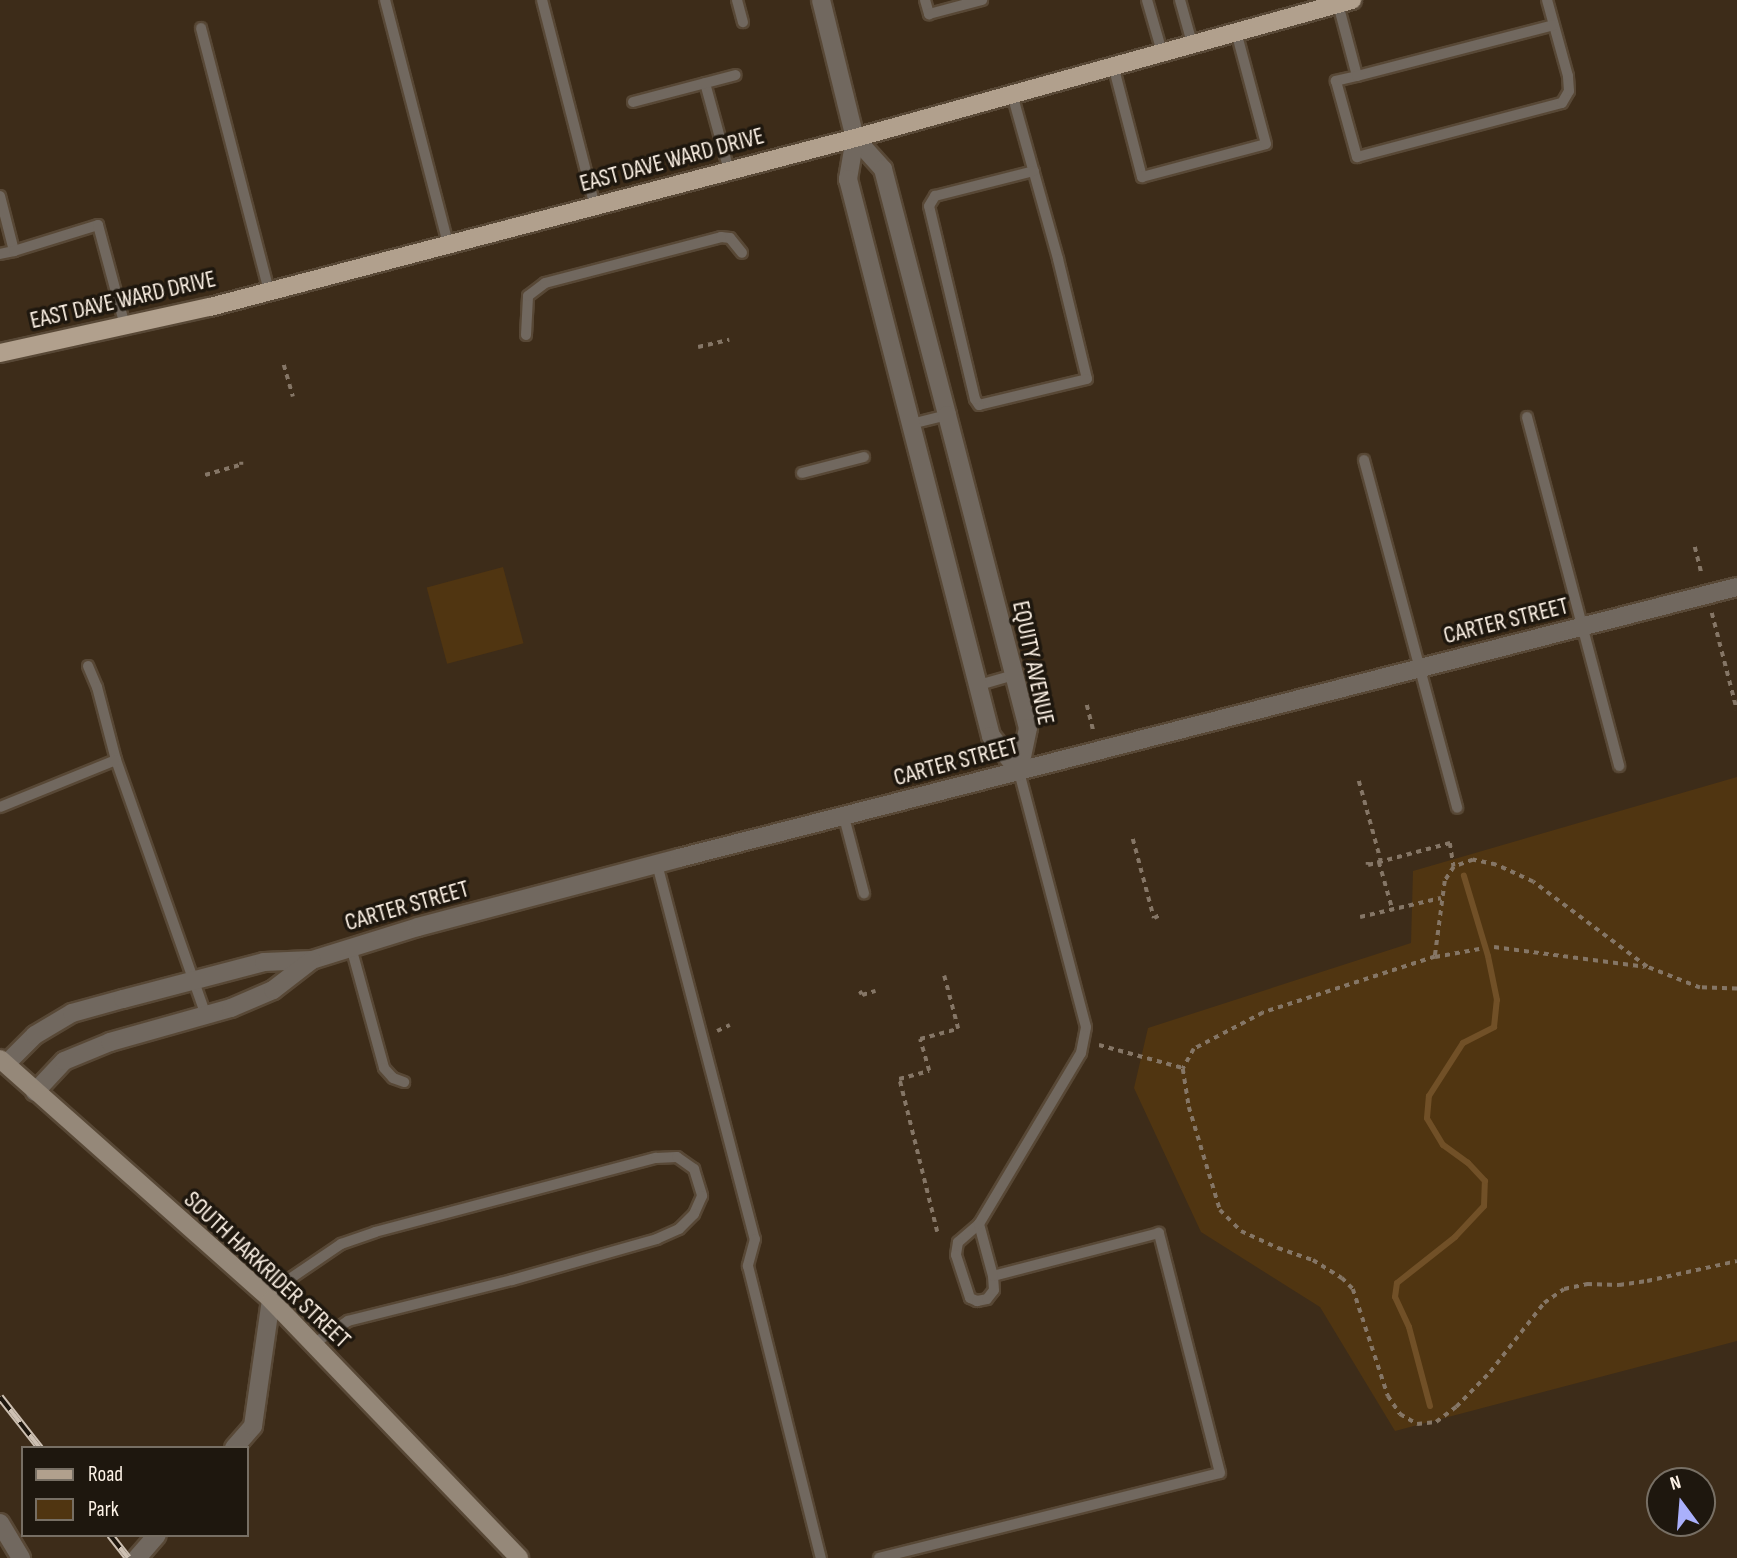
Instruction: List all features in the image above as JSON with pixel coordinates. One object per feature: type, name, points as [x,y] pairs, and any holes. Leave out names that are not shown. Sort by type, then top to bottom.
[{"type":"main road","name":"EAST DAVE WARD DRIVE","points":[[0,353],[269,291],[595,206],[855,138],[1345,2]]},
{"type":"main road","name":"SOUTH HARKRIDER STREET","points":[[3,1062],[268,1297],[519,1558]]},
{"type":"street","name":"EQUITY AVENUE","points":[[821,0],[855,138],[848,179],[991,736],[1019,771]]},
{"type":"street","name":"EQUITY AVENUE","points":[[855,138],[883,169],[947,415],[1028,728],[1019,771]]},
{"type":"street","name":"CARTER STREET","points":[[3,1062],[35,1035],[72,1013],[264,962],[312,960],[657,864],[1737,587]]},
{"type":"street","name":"CARTER STREET","points":[[35,1092],[64,1061],[110,1042],[206,1015],[273,990],[312,960]]},
{"type":"street","points":[[236,1446],[253,1426],[268,1297]]},
{"type":"street","points":[[0,1523],[22,1558]]},
{"type":"street","points":[[137,1558],[155,1537]]},
{"type":"lane","points":[[385,0],[448,244]]},
{"type":"lane","points":[[542,0],[595,206]]},
{"type":"lane","points":[[737,0],[743,22]]},
{"type":"lane","points":[[925,0],[929,14],[982,0]]},
{"type":"lane","points":[[1147,0],[1162,52]]},
{"type":"lane","points":[[1180,0],[1192,43]]},
{"type":"lane","points":[[1547,0],[1554,25],[1568,76],[1569,90],[1562,103],[1357,156],[1336,81],[1554,25]]},
{"type":"lane","points":[[1345,2],[1357,76]]},
{"type":"lane","points":[[201,28],[269,291]]},
{"type":"lane","points":[[1113,65],[1142,177],[1266,144],[1236,31]]},
{"type":"lane","points":[[633,102],[736,75]]},
{"type":"lane","points":[[705,83],[729,171]]},
{"type":"lane","points":[[1012,93],[1034,171],[1087,379],[979,405],[975,399],[929,206],[935,197],[1034,171]]},
{"type":"lane","points":[[0,196],[14,251]]},
{"type":"lane","points":[[0,254],[98,225],[125,326]]},
{"type":"lane","points":[[526,335],[528,296],[545,283],[721,237],[730,238],[743,253]]},
{"type":"lane","points":[[911,424],[947,415]]},
{"type":"lane","points":[[1527,417],[1619,766]]},
{"type":"lane","points":[[802,473],[864,457]]},
{"type":"lane","points":[[1364,460],[1458,808]]},
{"type":"lane","points":[[88,666],[97,687],[117,760],[206,1015]]},
{"type":"lane","points":[[979,685],[1013,676]]},
{"type":"lane","points":[[0,807],[117,760]]},
{"type":"lane","points":[[979,1224],[993,1276],[994,1290],[987,1299],[977,1301],[970,1298],[956,1255],[958,1242],[979,1224],[1082,1053],[1086,1027],[1019,771]]},
{"type":"lane","points":[[844,817],[864,893]]},
{"type":"lane","points":[[657,864],[755,1239],[748,1266],[821,1558]]},
{"type":"lane","points":[[351,947],[384,1068],[393,1078],[404,1082]]},
{"type":"lane","points":[[268,1297],[341,1244],[375,1232],[656,1158],[677,1157],[694,1169],[702,1196],[694,1214],[679,1229],[512,1280],[348,1321],[313,1344]]},
{"type":"lane","points":[[879,1558],[1220,1474],[1159,1233],[993,1276]]},
{"type":"path","points":[[698,347],[729,340]]},
{"type":"path","points":[[284,365],[293,397]]},
{"type":"path","points":[[205,475],[241,465],[241,462]]},
{"type":"path","points":[[1695,547],[1737,710]]},
{"type":"path","points":[[1359,781],[1393,911]]},
{"type":"path","points":[[1133,839],[1154,918],[1161,914]]},
{"type":"path","points":[[1367,862],[1368,865],[1450,844],[1454,867]]},
{"type":"path","points":[[1435,957],[1445,881],[1454,867],[1473,860],[1496,865],[1533,882],[1647,967]]},
{"type":"path","points":[[1360,917],[1441,898]]},
{"type":"path","points":[[1494,947],[1647,967],[1700,988],[1737,989]]},
{"type":"path","points":[[1479,948],[1435,957],[1263,1013],[1194,1049],[1183,1069],[1189,1107],[1220,1210],[1241,1231],[1313,1260],[1353,1289],[1388,1396],[1400,1415],[1417,1424],[1436,1422],[1456,1407],[1490,1372],[1544,1303],[1564,1289],[1587,1284],[1619,1285],[1647,1281],[1737,1261]]},
{"type":"path","points":[[937,1232],[899,1079],[929,1072],[920,1039],[958,1028],[944,976]]},
{"type":"path","points":[[860,991],[862,995],[875,991]]},
{"type":"path","points":[[715,1031],[730,1025]]},
{"type":"path","points":[[1097,1044],[1183,1069]]},
{"type":"green space","points":[[503,567],[523,643],[447,664],[427,587]]},
{"type":"green space","points":[[1737,777],[1737,1341],[1395,1431],[1320,1307],[1201,1232],[1134,1088],[1148,1028],[1411,943],[1413,871]]},
{"type":"waterway","points":[[1430,1406],[1409,1327],[1395,1297],[1397,1283],[1455,1237],[1484,1206],[1485,1181],[1468,1163],[1443,1145],[1427,1118],[1429,1096],[1463,1043],[1494,1027],[1497,1000],[1488,956],[1464,876]]},
{"type":"railway","points":[[0,1397],[38,1446]]},
{"type":"railway","points":[[112,1537],[128,1558]]}]
